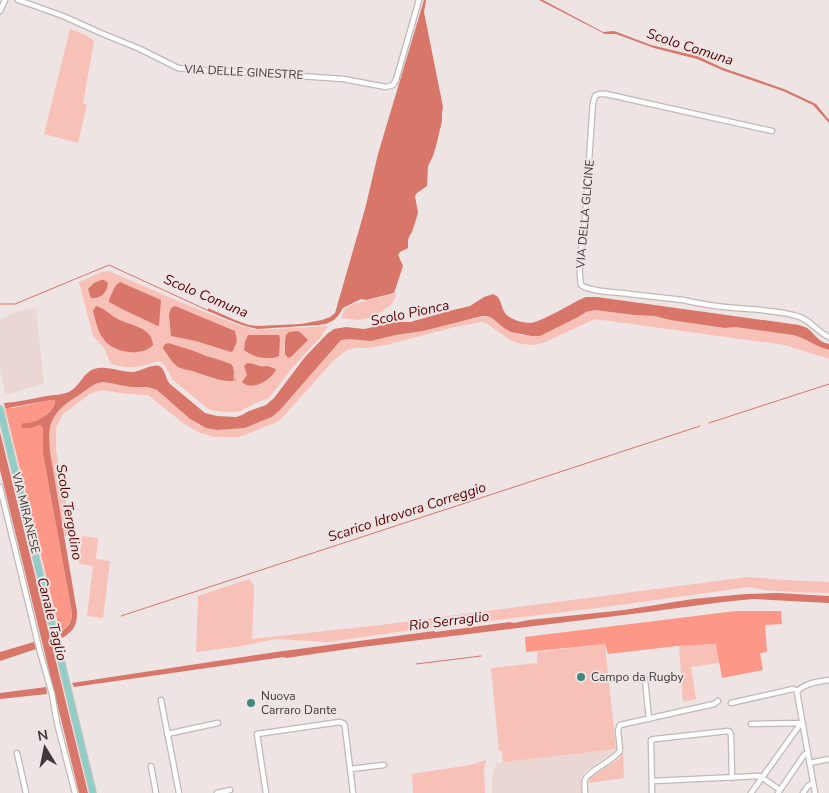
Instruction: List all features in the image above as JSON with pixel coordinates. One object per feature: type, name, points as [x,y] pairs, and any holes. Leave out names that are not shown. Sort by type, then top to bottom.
[{"type":"main road","name":"VIA MIRANESE","points":[[0,409],[93,793]]},
{"type":"street","points":[[0,11],[5,0]]},
{"type":"street","name":"VIA DELLE GINESTRE","points":[[18,0],[63,16],[140,49],[178,68],[343,79],[386,87],[392,85],[396,80],[419,0]]},
{"type":"street","name":"VIA DELLA GLICINE","points":[[772,131],[606,94],[595,96],[580,261],[580,285],[589,290],[783,313],[805,319],[821,333],[829,337]]},
{"type":"street","points":[[0,487],[75,793]]},
{"type":"street","points":[[645,680],[649,719]]},
{"type":"street","points":[[798,691],[809,684],[829,680]]},
{"type":"street","points":[[731,703],[793,689],[798,691]]},
{"type":"street","points":[[798,691],[814,793]]},
{"type":"street","points":[[161,700],[179,793]]},
{"type":"street","points":[[585,793],[585,782],[588,775],[615,757],[620,751],[618,728],[623,724],[714,704],[718,701]]},
{"type":"street","points":[[266,793],[257,734],[340,722],[345,727],[352,793]]},
{"type":"street","points":[[167,734],[218,723]]},
{"type":"street","points":[[751,724],[803,723]]},
{"type":"street","points":[[751,793],[803,723]]},
{"type":"street","points":[[652,793],[651,740],[729,732],[731,735],[732,778]]},
{"type":"street","points":[[17,753],[26,793]]},
{"type":"street","points":[[652,781],[760,776],[779,791],[804,755],[808,753]]},
{"type":"street","points":[[810,763],[829,759]]},
{"type":"street","points":[[350,769],[384,765]]},
{"type":"street","points":[[151,766],[156,793]]},
{"type":"street","points":[[803,793],[813,783]]},
{"type":"street","points":[[217,793],[230,790]]},
{"type":"shaded area","points":[[424,0],[426,0],[424,12],[443,107],[442,121],[433,156],[428,166],[427,186],[415,196],[418,213],[408,240],[408,248],[398,255],[403,266],[394,293],[366,300],[361,299],[343,308],[334,320],[318,325],[258,329],[239,324],[208,311],[208,308],[235,320],[258,326],[301,324],[322,320],[335,313],[365,209],[378,154]]},
{"type":"shaded area","points":[[539,0],[543,0],[603,32],[614,31],[651,45],[697,56],[723,68],[784,89],[816,104],[829,120],[829,123],[813,105],[783,91],[722,70],[697,59],[654,48],[616,34],[605,34]]},
{"type":"shaded area","points":[[70,29],[86,35],[94,41],[83,104],[87,104],[78,143],[44,134]]},
{"type":"shaded area","points":[[109,271],[190,306],[256,330],[328,326],[269,398],[241,411],[215,411],[208,409],[173,380],[160,361],[133,367],[111,364],[104,348],[93,336],[79,282]]},
{"type":"shaded area","points":[[101,280],[108,283],[105,292],[101,296],[91,298],[88,289],[94,283]]},
{"type":"shaded area","points":[[120,282],[161,300],[158,326],[109,302],[116,285]]},
{"type":"shaded area","points":[[397,293],[392,304],[374,317],[359,320],[341,318],[345,309],[353,304]]},
{"type":"shaded area","points":[[493,294],[498,297],[507,315],[513,319],[530,323],[541,320],[586,297],[597,297],[799,325],[807,328],[819,340],[829,344],[829,350],[793,335],[735,327],[725,328],[655,316],[595,310],[586,312],[540,336],[511,332],[492,318],[482,316],[423,331],[371,341],[341,340],[272,417],[245,428],[217,430],[206,428],[190,419],[157,390],[103,382],[96,384],[60,409],[51,423],[49,432],[50,452],[77,612],[74,627],[62,638],[60,632],[69,624],[72,613],[43,454],[43,428],[40,425],[32,428],[21,427],[23,423],[33,422],[44,417],[52,409],[55,400],[8,408],[5,408],[4,403],[66,393],[75,388],[87,373],[94,369],[103,368],[132,372],[151,366],[158,366],[163,369],[170,384],[205,413],[236,417],[266,405],[274,398],[305,357],[334,329],[346,327],[364,329],[397,322],[410,322],[470,306],[484,297]]},
{"type":"shaded area","points":[[96,306],[121,321],[144,330],[152,339],[153,345],[142,351],[129,352],[109,345],[98,327],[93,311]]},
{"type":"shaded area","points":[[175,306],[235,331],[237,341],[233,351],[171,336],[169,315],[171,308]]},
{"type":"shaded area","points":[[36,308],[44,384],[5,395],[0,370],[0,319],[15,312]]},
{"type":"shaded area","points":[[595,310],[655,316],[725,328],[735,327],[793,335],[829,350],[829,359],[785,345],[595,319],[545,342],[534,345],[521,344],[510,340],[482,322],[386,345],[347,350],[334,360],[277,422],[238,437],[214,437],[200,433],[184,424],[148,395],[101,390],[90,394],[63,414],[56,428],[56,450],[69,520],[73,530],[67,536],[64,536],[49,450],[52,421],[64,404],[97,383],[103,382],[128,387],[154,389],[199,425],[217,430],[245,428],[272,417],[280,410],[341,340],[371,341],[487,316],[504,328],[521,335],[540,336],[586,312]]},
{"type":"shaded area","points":[[297,331],[308,340],[288,358],[285,354],[286,335],[289,332]]},
{"type":"shaded area","points":[[248,335],[279,335],[279,356],[261,358],[244,350]]},
{"type":"shaded area","points":[[168,343],[231,364],[234,373],[233,381],[220,380],[178,367],[163,348]]},
{"type":"shaded area","points":[[247,363],[276,369],[266,381],[251,386],[246,385],[242,382],[247,375],[244,366]]},
{"type":"shaded area","points":[[55,400],[49,412],[40,419],[26,424],[23,428],[32,428],[40,425],[43,428],[43,454],[72,613],[69,624],[60,632],[5,408]]},
{"type":"shaded area","points":[[0,432],[88,793],[79,793],[0,470]]},
{"type":"shaded area","points":[[82,536],[98,538],[96,559],[110,561],[103,618],[87,616],[93,566],[79,564]]},
{"type":"shaded area","points":[[748,577],[829,582],[829,593],[765,590],[749,587],[328,642],[276,639],[196,652],[198,596],[249,579],[254,585],[252,639],[380,625]]},
{"type":"shaded area","points":[[777,593],[829,596],[829,603],[753,599],[723,602],[284,657],[74,687],[72,683],[276,652],[434,631],[624,610],[693,599]]},
{"type":"shaded area","points":[[736,611],[781,611],[782,624],[765,625],[767,652],[760,653],[763,670],[722,678],[716,644],[677,646],[608,654],[605,644],[526,652],[525,637]]},
{"type":"shaded area","points":[[34,642],[36,649],[0,661],[0,652]]},
{"type":"shaded area","points":[[605,644],[616,749],[503,762],[502,751],[499,751],[491,668],[537,663],[537,652]]},
{"type":"shaded area","points":[[717,644],[720,663],[691,667],[696,699],[683,702],[679,646]]},
{"type":"shaded area","points":[[46,687],[47,694],[0,699],[0,693]]},
{"type":"shaded area","points":[[616,749],[584,772],[581,778],[582,793],[492,793],[492,779],[496,763]]},
{"type":"shaded area","points":[[623,752],[624,778],[589,783],[591,777],[619,759]]},
{"type":"shaded area","points":[[486,760],[484,771],[485,793],[413,793],[412,774],[470,765]]},
{"type":"waterway","name":"Scolo Comuna","points":[[0,304],[15,304],[109,265],[209,311]]},
{"type":"waterway","points":[[232,378],[236,380]]},
{"type":"waterway","name":"Scarico Idrovora Correggio","points":[[709,423],[829,384]]},
{"type":"waterway","name":"Scarico Idrovora Correggio","points":[[121,616],[700,426]]},
{"type":"waterway","points":[[416,664],[481,656]]},
{"type":"place","name":"Campo da Rugby","points":[[581,677]]},
{"type":"place","name":"Nuova Carraro Dante","points":[[251,703]]},
{"type":"water label","name":"Scolo Pionca","points":[[410,313]]},
{"type":"water label","name":"Scolo Tergolino","points":[[69,512]]},
{"type":"water label","name":"Canale Taglio","points":[[52,619]]},
{"type":"water label","name":"Rio Serraglio","points":[[449,621]]}]
